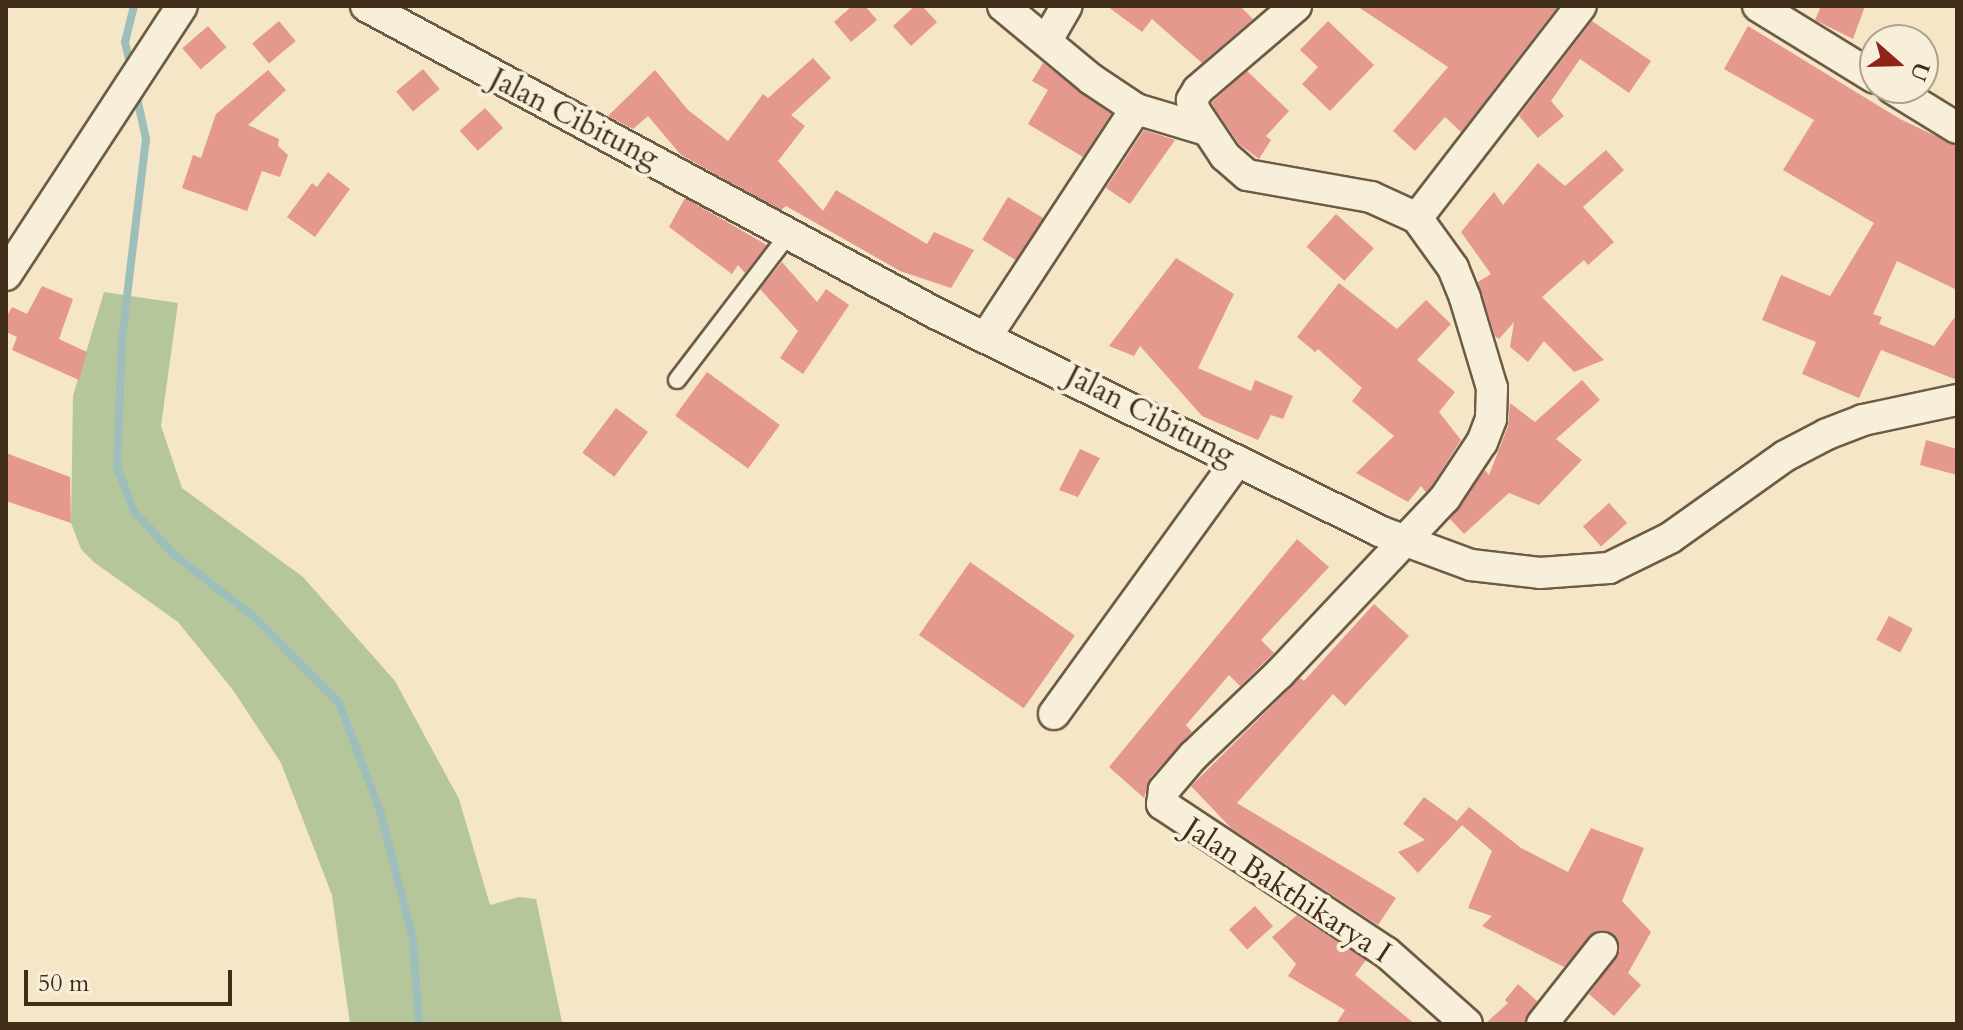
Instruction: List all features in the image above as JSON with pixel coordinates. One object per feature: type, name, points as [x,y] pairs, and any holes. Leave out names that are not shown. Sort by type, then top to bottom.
[{"type":"street","points":[[6,275],[157,51],[182,6]]},
{"type":"street","name":"Jalan Cibitung","points":[[366,6],[788,235],[986,337],[1403,542],[1471,565],[1540,573],[1609,568],[1670,538],[1785,456],[1827,434],[1863,420],[1957,400]]},
{"type":"street","points":[[1003,6],[1091,79],[1136,109],[1206,130]]},
{"type":"street","points":[[1047,40],[1067,6]]},
{"type":"street","points":[[1296,6],[1196,93],[1192,104],[1206,130],[1235,167],[1262,181],[1371,197],[1417,218],[1453,268],[1494,405],[1482,442],[1445,498],[1403,542]]},
{"type":"street","points":[[1417,218],[1581,6]]},
{"type":"street","points":[[1758,6],[1859,68]]},
{"type":"street","points":[[1918,104],[1957,128]]},
{"type":"street","points":[[986,337],[1136,109]]},
{"type":"street","points":[[1054,714],[1237,461]]},
{"type":"street","name":"Jalan Bakthikarya I","points":[[1403,542],[1291,662],[1193,756],[1162,800],[1169,812],[1386,952],[1467,1024]]},
{"type":"street","points":[[1542,1024],[1602,948]]},
{"type":"lane","points":[[677,380],[788,235]]},
{"type":"green space","points":[[104,292],[178,303],[161,426],[182,488],[303,577],[395,681],[459,799],[490,905],[519,897],[536,899],[562,1022],[350,1024],[332,895],[281,763],[233,690],[178,622],[95,563],[81,549],[71,523],[73,396]]},
{"type":"building","points":[[852,6],[865,6],[877,20],[851,42],[834,22]]},
{"type":"building","points":[[915,6],[922,6],[937,22],[911,46],[893,26]]},
{"type":"building","points":[[1107,6],[1240,6],[1253,19],[1202,63],[1152,19],[1142,32]]},
{"type":"building","points":[[1357,6],[1558,6],[1461,132],[1445,117],[1415,151],[1393,131],[1448,67]]},
{"type":"building","points":[[1821,6],[1865,6],[1853,39],[1815,20]]},
{"type":"building","points":[[279,21],[296,41],[269,63],[252,43]]},
{"type":"building","points":[[1328,21],[1374,65],[1330,111],[1302,84],[1318,67],[1300,50]]},
{"type":"building","points":[[1592,21],[1651,61],[1629,93],[1580,59],[1551,101],[1564,116],[1538,138],[1519,116]]},
{"type":"building","points":[[208,26],[226,47],[201,69],[182,48]]},
{"type":"building","points":[[1748,26],[1859,94],[1859,104],[1875,104],[1957,146],[1957,290],[1897,261],[1873,314],[1882,317],[1879,324],[1934,346],[1957,314],[1957,380],[1881,350],[1859,398],[1802,374],[1816,342],[1762,320],[1781,275],[1830,296],[1874,223],[1783,170],[1814,120],[1724,69]]},
{"type":"building","points":[[813,58],[831,78],[791,115],[805,126],[778,161],[823,211],[836,190],[927,244],[934,232],[974,250],[951,288],[900,271],[786,206],[781,210],[681,155],[648,116],[633,129],[608,116],[655,70],[688,110],[728,141],[763,94],[768,98]]},
{"type":"building","points":[[1043,63],[1111,114],[1083,157],[1028,124],[1048,90],[1032,81]]},
{"type":"building","points":[[423,69],[440,89],[413,111],[396,91]]},
{"type":"building","points":[[268,70],[286,90],[248,125],[279,139],[278,146],[288,155],[280,177],[262,171],[247,211],[182,188],[193,155],[201,158],[216,114]]},
{"type":"building","points":[[1247,71],[1289,111],[1266,136],[1271,140],[1259,159],[1239,144],[1211,103]]},
{"type":"building","points":[[485,108],[503,128],[478,151],[460,131]]},
{"type":"building","points":[[1144,130],[1175,140],[1130,204],[1106,188]]},
{"type":"building","points":[[1606,150],[1624,170],[1583,207],[1614,242],[1588,265],[1584,260],[1542,297],[1604,360],[1574,372],[1544,341],[1528,362],[1510,347],[1514,322],[1499,339],[1495,336],[1478,282],[1491,274],[1461,232],[1494,192],[1503,205],[1538,163],[1565,186]]},
{"type":"building","points":[[328,172],[350,189],[315,237],[287,217],[312,183],[317,187]]},
{"type":"building","points":[[1008,197],[1043,218],[1017,261],[982,240]]},
{"type":"building","points":[[685,198],[767,245],[745,273],[738,265],[732,274],[669,227]]},
{"type":"building","points":[[1336,214],[1374,248],[1344,281],[1307,247]]},
{"type":"building","points":[[1176,258],[1234,294],[1198,368],[1251,391],[1255,380],[1293,396],[1283,419],[1271,415],[1258,440],[1202,416],[1140,346],[1134,356],[1109,346]]},
{"type":"building","points":[[782,262],[817,302],[826,289],[849,305],[803,374],[780,358],[798,331],[760,289]]},
{"type":"building","points":[[1339,283],[1397,329],[1426,300],[1451,324],[1417,360],[1455,392],[1439,412],[1461,440],[1431,487],[1426,492],[1421,486],[1408,502],[1356,473],[1394,436],[1352,401],[1362,388],[1318,349],[1315,352],[1297,337]]},
{"type":"building","points":[[42,286],[73,299],[59,339],[87,352],[79,380],[12,350],[17,337],[6,332],[6,318],[12,307],[27,314]]},
{"type":"building","points":[[707,372],[780,425],[748,469],[675,416]]},
{"type":"building","points":[[1582,380],[1600,400],[1556,439],[1582,460],[1539,505],[1509,493],[1464,534],[1450,519],[1485,470],[1489,475],[1508,426],[1510,403],[1535,422]]},
{"type":"building","points":[[616,408],[648,432],[614,477],[582,453]]},
{"type":"building","points":[[1926,440],[1957,449],[1957,475],[1920,465]]},
{"type":"building","points":[[1080,449],[1100,458],[1078,497],[1059,490]]},
{"type":"building","points":[[6,453],[70,477],[71,523],[6,501]]},
{"type":"building","points":[[1609,503],[1627,523],[1601,546],[1583,526]]},
{"type":"building","points":[[1297,539],[1329,567],[1261,640],[1274,653],[1240,686],[1229,675],[1186,725],[1192,732],[1150,778],[1144,798],[1109,767]]},
{"type":"building","points":[[970,562],[1075,635],[1024,708],[919,635]]},
{"type":"building","points":[[1374,604],[1409,636],[1345,706],[1333,694],[1237,803],[1396,898],[1378,925],[1231,828],[1191,786],[1300,678],[1304,681]]},
{"type":"building","points":[[1889,616],[1913,629],[1900,653],[1876,640]]},
{"type":"building","points":[[1424,797],[1457,821],[1469,807],[1521,848],[1568,872],[1591,828],[1644,848],[1622,901],[1651,932],[1628,973],[1641,985],[1614,1016],[1589,994],[1620,951],[1612,933],[1595,932],[1564,967],[1482,926],[1492,916],[1468,908],[1492,851],[1462,825],[1418,873],[1398,852],[1425,840],[1403,824]]},
{"type":"building","points":[[1255,906],[1273,926],[1247,949],[1229,929]]},
{"type":"building","points":[[1297,915],[1366,960],[1355,975],[1415,1024],[1336,1024],[1345,1010],[1288,976],[1296,964],[1272,937]]},
{"type":"building","points":[[1518,984],[1537,1001],[1524,1024],[1485,1024],[1508,1003],[1505,1000]]},
{"type":"waterway","points":[[131,68],[125,42],[134,6]]},
{"type":"waterway","points":[[136,93],[146,139],[122,338],[117,467],[134,511],[173,554],[253,616],[339,703],[380,811],[413,939],[419,1024]]}]
